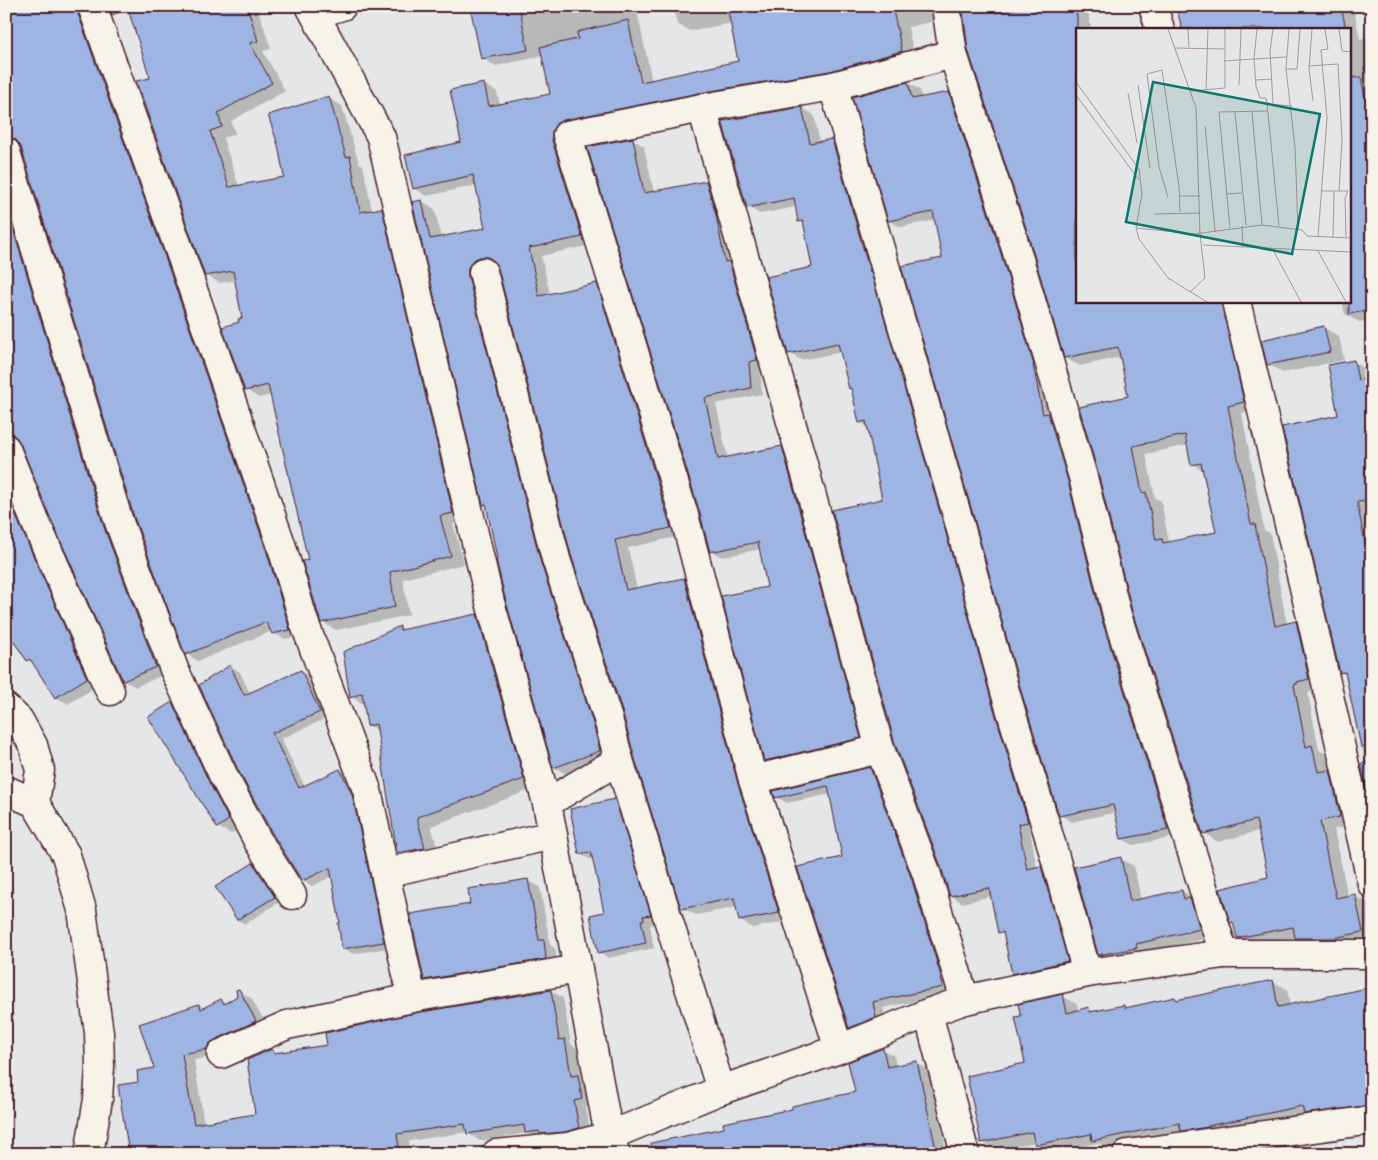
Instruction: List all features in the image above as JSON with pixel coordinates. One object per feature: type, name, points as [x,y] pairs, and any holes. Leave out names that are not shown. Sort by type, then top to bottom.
[{"type":"street","points":[[92,6],[213,346],[281,544],[304,622],[367,790],[412,998]]},
{"type":"street","points":[[342,6],[313,10],[381,137],[490,602],[548,804],[613,1145]]},
{"type":"street","points":[[946,6],[953,54],[1011,232],[1083,477],[1117,615],[1224,954]]},
{"type":"street","points":[[1153,6],[1160,28]]},
{"type":"street","points":[[839,1049],[753,780],[684,515],[566,135],[702,108],[833,86],[953,54]]},
{"type":"street","points":[[833,86],[1087,973]]},
{"type":"street","points":[[702,108],[808,478],[880,750],[926,872],[965,1000]]},
{"type":"street","points":[[6,152],[119,522],[174,669],[224,777],[258,840],[292,896]]},
{"type":"street","points":[[482,272],[556,559],[608,720],[721,1090]]},
{"type":"street","points":[[1236,302],[1312,620],[1372,884]]},
{"type":"street","points":[[8,459],[110,690]]},
{"type":"street","points":[[6,708],[19,720],[34,745],[40,770],[35,803]]},
{"type":"street","points":[[753,780],[880,750]]},
{"type":"street","points":[[548,804],[619,760]]},
{"type":"street","points":[[6,790],[35,803],[66,855],[82,910],[99,1033],[100,1066],[98,1100],[89,1154]]},
{"type":"street","points":[[385,873],[553,835]]},
{"type":"street","points":[[496,1154],[613,1145],[721,1090],[839,1049],[965,1000],[1087,973],[1224,954],[1372,954]]},
{"type":"street","points":[[221,1054],[286,1025],[412,998],[578,969]]},
{"type":"street","points":[[928,1013],[965,1154]]},
{"type":"street","points":[[1127,1154],[1210,1148],[1372,1120]]},
{"type":"building","points":[[6,6],[77,6],[77,11],[266,549],[290,630],[272,634],[266,622],[185,655],[134,517],[21,147],[16,140],[6,137]]},
{"type":"building","points":[[109,6],[247,6],[258,41],[250,43],[272,83],[218,113],[222,127],[210,131],[229,187],[284,177],[278,145],[268,115],[329,96],[346,157],[350,156],[360,212],[382,208],[453,513],[440,516],[451,556],[390,572],[395,607],[321,623],[302,561],[308,560],[268,385],[245,391],[222,327],[239,322],[238,319],[242,318],[233,271],[205,276],[136,81],[150,78],[128,9],[112,15]]},
{"type":"building","points":[[470,6],[519,6],[528,50],[481,59]]},
{"type":"building","points":[[727,6],[892,6],[902,51],[830,71],[699,93],[557,123],[552,131],[552,140],[582,237],[529,248],[539,296],[597,283],[671,528],[615,540],[626,590],[684,578],[738,784],[779,913],[739,921],[734,898],[681,909],[623,714],[571,555],[498,268],[494,261],[488,257],[480,257],[472,261],[468,268],[468,276],[541,563],[593,723],[600,751],[553,768],[505,598],[486,504],[483,505],[412,202],[422,200],[430,239],[485,228],[473,175],[413,189],[405,155],[461,142],[450,90],[484,83],[489,106],[550,94],[540,47],[578,39],[577,32],[628,20],[641,82],[738,61]]},
{"type":"building","points":[[991,6],[995,6],[996,13],[1027,6],[1032,6],[1034,11],[1056,6],[1075,6],[1077,17],[1076,302],[1221,302],[1244,402],[1228,406],[1251,524],[1255,524],[1275,626],[1296,621],[1309,679],[1297,682],[1294,685],[1306,747],[1312,745],[1318,772],[1330,770],[1340,815],[1340,817],[1320,821],[1330,871],[1336,898],[1355,894],[1363,932],[1334,938],[1295,938],[1293,927],[1237,938],[1233,922],[1230,923],[1220,889],[1268,877],[1256,820],[1203,834],[1132,611],[1098,473],[1079,407],[1128,396],[1118,347],[1064,358],[1026,228],[968,50],[963,12]],"holes":[[[1185,435],[1191,465],[1201,463],[1216,532],[1163,543],[1162,539],[1156,540],[1146,492],[1142,493],[1133,446]]]},
{"type":"building","points":[[1176,6],[1341,6],[1346,28],[1182,28]]},
{"type":"building","points":[[1361,77],[1372,132],[1372,310],[1349,314],[1350,302],[1350,78]]},
{"type":"building","points":[[908,82],[912,99],[949,92],[996,237],[1034,365],[1043,414],[1048,413],[1068,481],[1102,620],[1168,830],[1121,839],[1113,805],[1059,816],[1021,691],[974,518],[901,266],[942,258],[933,212],[888,221],[852,97]]},
{"type":"building","points":[[802,107],[810,143],[832,139],[944,526],[991,699],[1028,822],[1018,824],[1027,869],[1041,866],[1068,961],[1012,974],[1003,932],[998,933],[989,888],[950,896],[895,744],[832,510],[882,499],[866,421],[859,423],[838,343],[788,354],[766,277],[812,267],[803,221],[798,222],[794,198],[747,208],[722,121]]},
{"type":"building","points":[[633,138],[644,193],[706,181],[716,215],[725,262],[729,261],[757,360],[749,362],[751,388],[705,398],[718,459],[782,446],[861,738],[764,761],[721,596],[767,587],[758,542],[710,552],[699,510],[587,147]]},
{"type":"building","points":[[6,206],[104,527],[156,667],[123,681],[49,515],[20,443],[13,435],[6,417]]},
{"type":"building","points":[[1324,326],[1330,352],[1267,365],[1261,340]]},
{"type":"building","points":[[1354,360],[1358,380],[1372,377],[1372,501],[1357,502],[1372,578],[1372,746],[1361,747],[1345,672],[1340,673],[1282,427],[1338,415],[1328,365]]},
{"type":"building","points":[[15,514],[87,678],[55,698],[30,659],[27,661],[6,630],[6,518]]},
{"type":"building","points":[[477,614],[524,779],[417,817],[425,848],[397,853],[376,724],[367,726],[362,693],[350,698],[343,652],[400,626],[400,630]]},
{"type":"building","points":[[230,665],[244,695],[301,670],[320,712],[272,733],[299,788],[340,769],[352,794],[384,942],[342,949],[338,923],[340,923],[330,868],[302,881],[272,833],[238,770],[199,685]]},
{"type":"building","points":[[172,702],[229,820],[217,828],[148,717]]},
{"type":"building","points":[[1372,761],[1372,808],[1371,808],[1361,764]]},
{"type":"building","points":[[870,767],[911,877],[943,987],[873,1002],[876,1017],[849,1028],[797,867],[842,857],[828,786],[775,798],[773,791]]},
{"type":"building","points":[[615,799],[651,915],[643,916],[644,920],[641,920],[646,943],[598,953],[590,915],[604,912],[591,852],[579,854],[570,809]]},
{"type":"building","points":[[1121,857],[1130,901],[1182,890],[1184,899],[1190,898],[1200,929],[1136,944],[1137,948],[1098,955],[1074,867]]},
{"type":"building","points":[[253,863],[275,897],[237,920],[215,887]]},
{"type":"building","points":[[528,879],[539,940],[544,940],[546,959],[424,980],[410,914],[470,904],[468,889]]},
{"type":"building","points":[[1273,980],[1278,1007],[1372,987],[1372,1105],[1304,1114],[1302,1106],[1208,1127],[1181,1131],[1179,1123],[1092,1141],[1091,1134],[1035,1145],[1032,1132],[981,1143],[967,1076],[1025,1063],[1015,1017],[1021,1016],[1018,1004],[1063,994],[1067,1013],[1089,1007],[1090,1012],[1124,1005],[1125,1008],[1175,997],[1176,1000]]},
{"type":"building","points":[[239,989],[256,1021],[215,1040],[209,1044],[207,1049],[182,1054],[194,1124],[255,1114],[247,1060],[272,1049],[274,1053],[327,1045],[325,1033],[415,1013],[551,990],[559,1040],[565,1039],[571,1076],[578,1075],[582,1099],[574,1101],[579,1128],[565,1132],[540,1134],[539,1131],[525,1133],[524,1125],[467,1134],[465,1124],[397,1134],[400,1154],[129,1154],[118,1085],[138,1082],[137,1071],[154,1068],[139,1024],[199,1004],[201,1009],[221,999],[224,1004],[237,996],[236,990]]},
{"type":"building","points":[[883,1048],[887,1067],[917,1061],[937,1154],[652,1154],[651,1143],[724,1128],[723,1123],[792,1109],[792,1106],[855,1092],[848,1062]]}]
